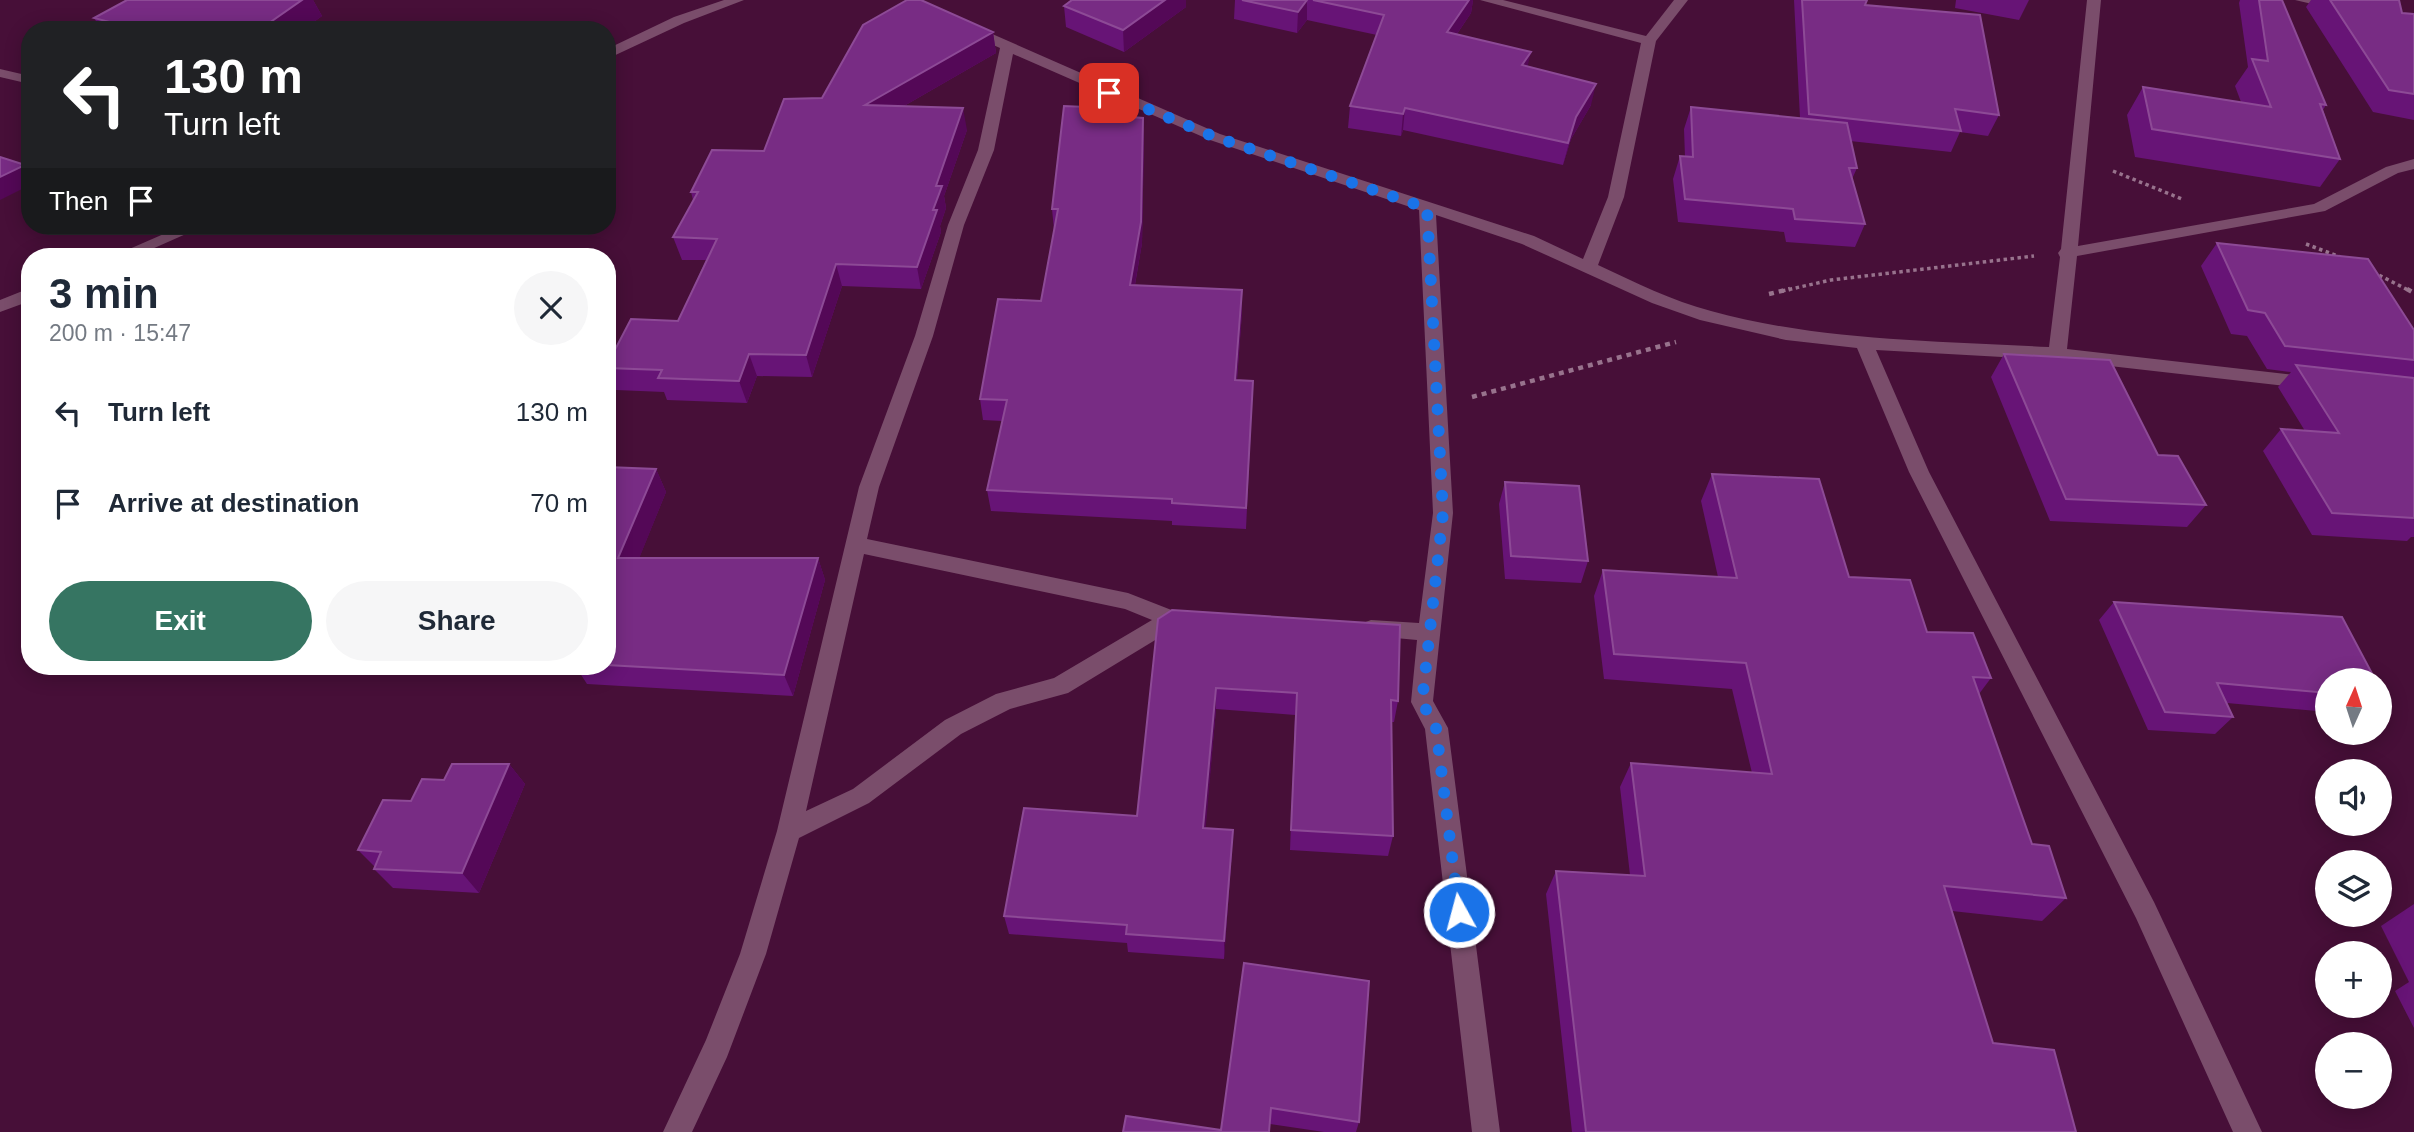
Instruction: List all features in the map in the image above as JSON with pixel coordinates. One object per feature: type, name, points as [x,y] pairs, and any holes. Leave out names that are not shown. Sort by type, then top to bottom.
[{"type":"street","points":[[616,51],[679,20],[737,0]]},
{"type":"street","points":[[1487,0],[1649,41]]},
{"type":"street","points":[[1588,266],[1616,198],[1649,41],[1682,0]]},
{"type":"street","points":[[2057,354],[2066,253],[2084,126],[2094,0]]},
{"type":"street","points":[[2302,0],[2354,8]]},
{"type":"street","points":[[953,21],[1007,48],[1215,137],[1528,240],[1658,299],[1706,316],[1786,334],[1864,343],[2057,354],[2332,385]]},
{"type":"street","points":[[677,1132],[716,1047],[753,954],[789,831],[869,487],[924,336],[956,225],[986,150],[1007,48]]},
{"type":"street","points":[[0,73],[21,78]]},
{"type":"street","points":[[2066,253],[2319,208],[2392,170],[2414,164]]},
{"type":"street","points":[[1427,208],[1443,513],[1422,702],[1436,728],[1486,1132]]},
{"type":"street","points":[[141,248],[174,235]]},
{"type":"street","points":[[0,306],[21,298]]},
{"type":"street","points":[[1864,343],[1919,472],[2145,911],[2248,1132]]},
{"type":"street","points":[[854,544],[1128,601],[1172,619],[1212,621]]},
{"type":"street","points":[[789,831],[861,796],[953,727],[1004,701],[1060,686],[1172,619]]},
{"type":"street","points":[[1348,628],[1429,632]]},
{"type":"path","points":[[1756,297],[1844,278],[1935,265],[2066,253]]},
{"type":"path","points":[[1438,407],[1556,372],[1685,340]]},
{"type":"building","points":[[127,0],[302,0],[272,21],[106,21],[94,18]]},
{"type":"building","points":[[907,0],[921,0],[993,32],[865,105],[963,108],[936,186],[942,186],[933,210],[937,210],[917,267],[836,264],[806,355],[749,354],[739,381],[658,378],[662,370],[616,368],[616,348],[631,319],[678,321],[717,239],[673,237],[698,192],[691,192],[712,150],[764,151],[784,99],[822,98],[863,25]]},
{"type":"building","points":[[1072,0],[1165,0],[1123,30],[1064,6]]},
{"type":"building","points":[[1242,0],[1307,0],[1298,12]]},
{"type":"building","points":[[1313,0],[1469,0],[1447,32],[1531,52],[1522,65],[1596,84],[1576,117],[1568,143],[1405,108],[1403,114],[1350,106],[1384,15]]},
{"type":"building","points":[[1802,0],[1867,0],[1865,5],[1980,15],[1999,115],[1955,109],[1961,131],[1809,114]]},
{"type":"building","points":[[2259,0],[2282,0],[2326,105],[2320,104],[2340,159],[2152,129],[2143,87],[2271,107],[2252,59],[2268,61]]},
{"type":"building","points":[[2330,0],[2399,0],[2402,13],[2414,14],[2414,94],[2389,90]]},
{"type":"building","points":[[1091,85],[1124,86],[1136,90],[1131,117],[1143,118],[1141,222],[1130,285],[1242,290],[1235,380],[1253,381],[1246,508],[1172,503],[1172,499],[987,490],[1007,400],[980,399],[998,299],[1041,301],[1058,209],[1052,209],[1064,106],[1086,107]]},
{"type":"building","points":[[1691,107],[1847,123],[1857,168],[1849,168],[1865,224],[1795,219],[1793,209],[1685,199],[1680,156],[1693,157]]},
{"type":"building","points":[[0,157],[21,164],[21,167],[0,177]]},
{"type":"building","points":[[2217,243],[2368,259],[2414,330],[2414,360],[2285,346],[2265,313],[2248,310]]},
{"type":"building","points":[[2004,354],[2110,360],[2158,455],[2178,456],[2206,505],[2066,499]]},
{"type":"building","points":[[2296,365],[2414,378],[2414,518],[2332,513],[2281,429],[2339,433]]},
{"type":"building","points":[[616,467],[656,469],[618,558],[818,558],[784,675],[616,666]]},
{"type":"building","points":[[1712,474],[1819,479],[1849,577],[1910,580],[1927,632],[1973,633],[1991,678],[1973,677],[2032,844],[2049,846],[2066,898],[1944,886],[1993,1043],[2054,1050],[2076,1132],[1586,1132],[1556,871],[1645,876],[1631,763],[1772,774],[1746,663],[1614,654],[1603,570],[1737,578]]},
{"type":"building","points":[[1505,482],[1579,486],[1588,561],[1511,556]]},
{"type":"building","points":[[2114,602],[2342,617],[2369,668],[2315,668],[2315,692],[2217,683],[2233,717],[2165,712]]},
{"type":"building","points":[[1172,610],[1400,625],[1398,701],[1391,700],[1393,836],[1291,830],[1297,693],[1216,688],[1203,828],[1233,830],[1224,941],[1126,934],[1127,925],[1004,916],[1024,808],[1137,816],[1158,619]]},
{"type":"building","points":[[452,764],[509,764],[462,873],[374,869],[381,852],[358,850],[383,800],[411,801],[422,779],[444,780]]},
{"type":"building","points":[[1244,963],[1369,981],[1359,1122],[1271,1108],[1269,1132],[1123,1132],[1126,1116],[1221,1130]]},
{"type":"route","points":[[1109,93],[1215,137],[1427,208],[1443,513],[1422,702],[1436,728],[1459,912]]}]
